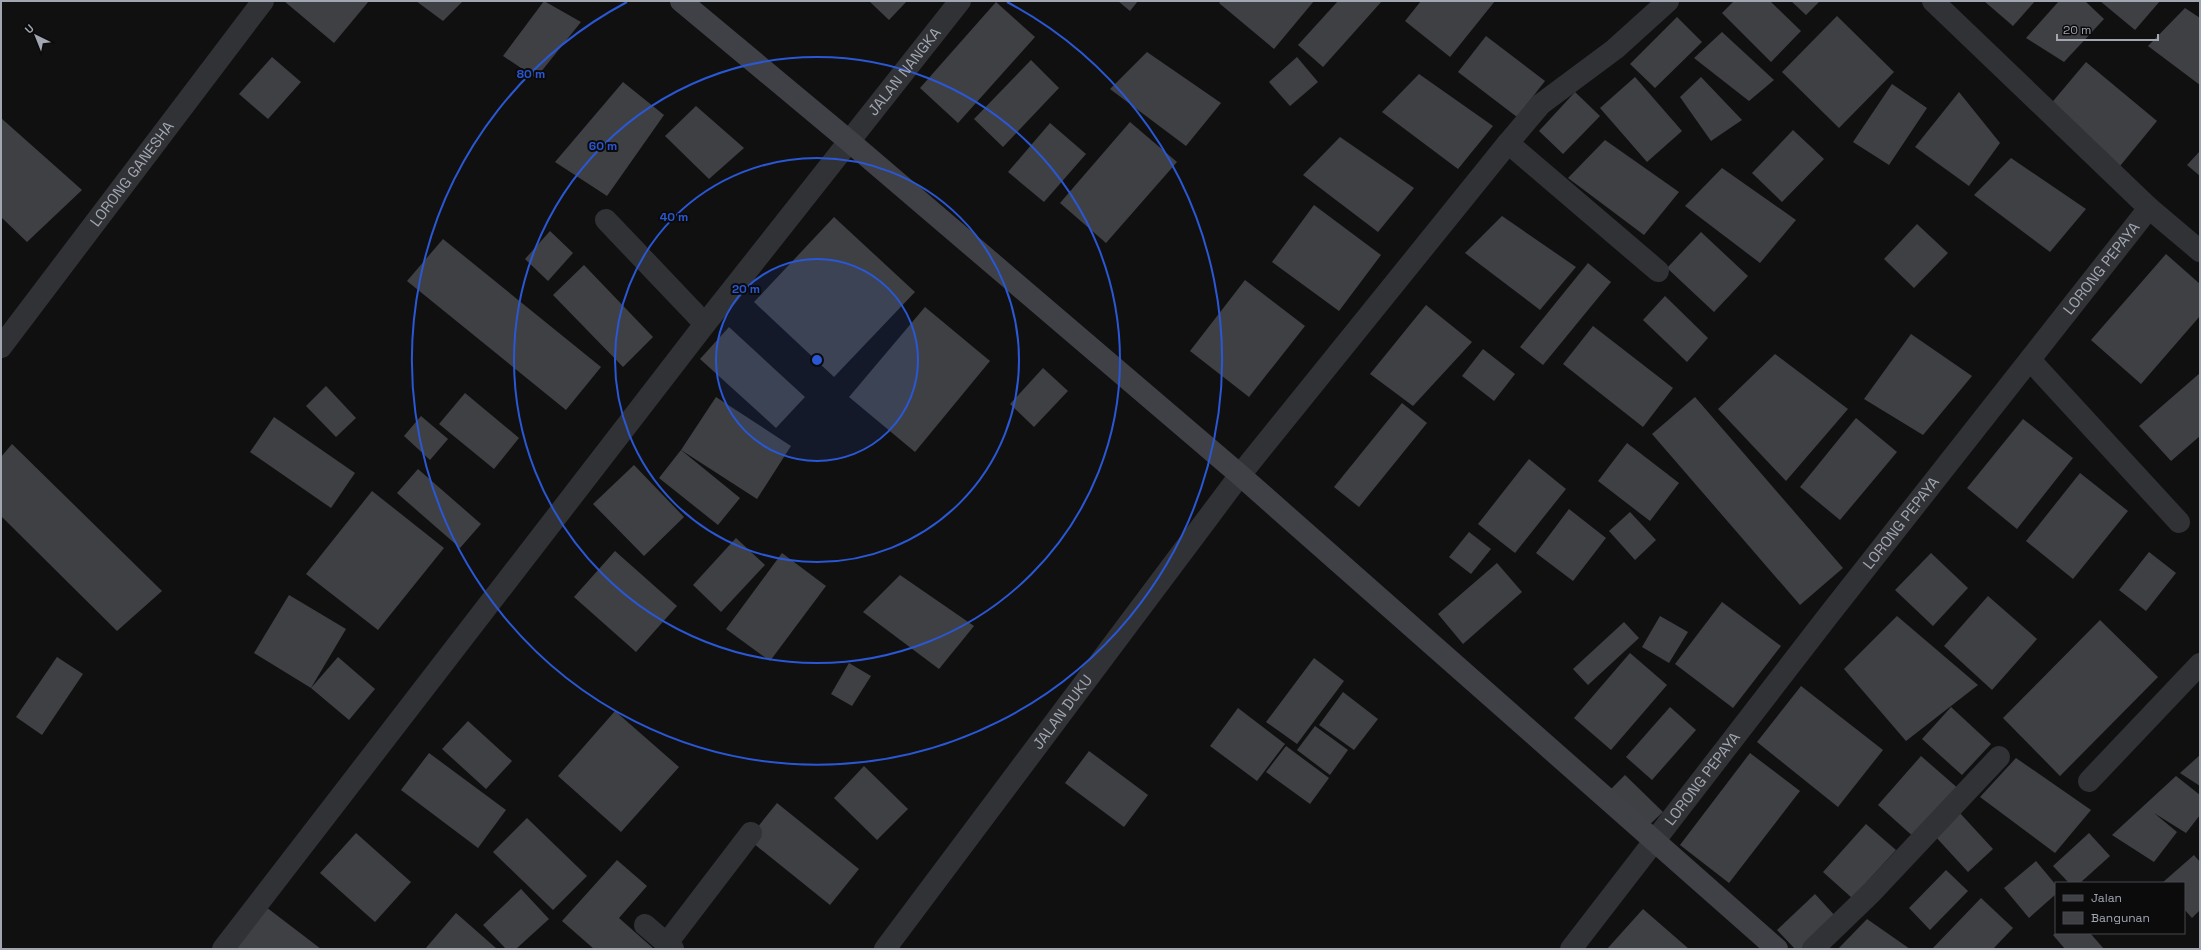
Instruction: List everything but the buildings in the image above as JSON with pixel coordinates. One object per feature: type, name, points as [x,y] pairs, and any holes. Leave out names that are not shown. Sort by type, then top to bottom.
[{"type":"street","name":"LORONG GANESHA","points":[[1,347],[263,1]]},
{"type":"street","points":[[681,1],[849,140],[1240,475],[1777,949]]},
{"type":"street","name":"JALAN NANGKA","points":[[223,949],[705,324],[960,1]]},
{"type":"street","name":"JALAN DUKU","points":[[885,949],[1240,475],[1508,143],[1541,104],[1615,50],[1668,1]]},
{"type":"street","points":[[1933,1],[2149,208],[2200,251]]},
{"type":"street","points":[[1508,143],[1658,270]]},
{"type":"street","name":"LORONG PEPAYA","points":[[1571,949],[1654,839],[2030,360],[2058,322],[2149,208]]},
{"type":"street","points":[[606,220],[705,324]]},
{"type":"street","points":[[2030,360],[2179,522]]},
{"type":"street","points":[[2089,781],[2200,664]]},
{"type":"street","points":[[1813,949],[1872,892],[1999,757]]},
{"type":"street","points":[[645,925],[670,946],[751,833]]}]
